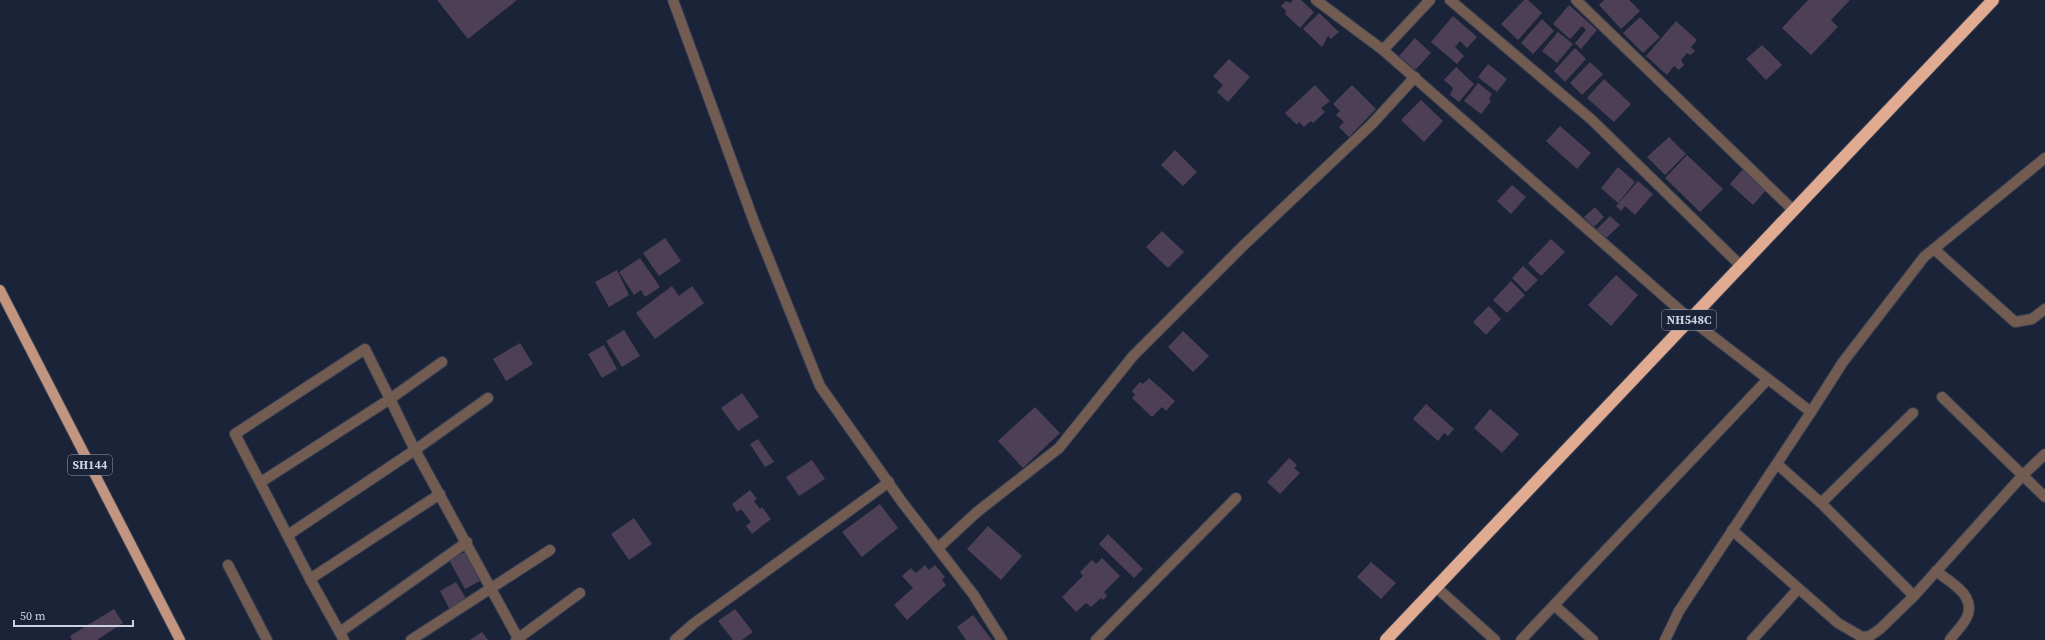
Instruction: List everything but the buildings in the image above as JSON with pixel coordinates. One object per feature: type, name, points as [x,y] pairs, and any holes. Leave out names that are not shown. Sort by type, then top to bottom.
[{"type":"highway","name":"NH548C","points":[[1386,640],[1993,0]]},
{"type":"main road","name":"SH144","points":[[0,290],[180,640]]},
{"type":"street","points":[[673,0],[754,222],[820,386],[889,482],[973,594],[1002,640]]},
{"type":"street","points":[[1316,0],[1383,50],[1415,77],[1690,319],[1811,412]]},
{"type":"street","points":[[1383,50],[1430,0]]},
{"type":"street","points":[[1450,0],[1592,120],[1741,266]]},
{"type":"street","points":[[1576,0],[1793,210]]},
{"type":"street","points":[[938,548],[977,512],[1059,448],[1133,356],[1244,245],[1372,124],[1415,77]]},
{"type":"street","points":[[1665,640],[1679,611],[1843,362],[1924,257],[2045,158]]},
{"type":"street","points":[[1934,249],[2015,322],[2032,319],[2045,309]]},
{"type":"street","points":[[467,542],[342,636],[310,579],[261,482],[234,434],[365,349],[416,450],[467,542],[517,639],[580,593]]},
{"type":"street","points":[[261,482],[390,399],[442,362]]},
{"type":"street","points":[[1521,640],[1768,379]]},
{"type":"street","points":[[1942,397],[2045,497]]},
{"type":"street","points":[[288,535],[416,450],[488,398]]},
{"type":"street","points":[[1821,503],[1913,413]]},
{"type":"street","points":[[1732,530],[1838,623],[1862,637],[1870,636],[1880,629],[1914,596],[2023,474],[2045,454]]},
{"type":"street","points":[[1777,464],[1821,503],[1914,596]]},
{"type":"street","points":[[675,640],[693,624],[889,482]]},
{"type":"street","points":[[310,579],[440,494]]},
{"type":"street","points":[[1096,640],[1236,498]]},
{"type":"street","points":[[411,640],[550,550]]},
{"type":"street","points":[[228,565],[267,640]]},
{"type":"street","points":[[1936,571],[1963,592],[1969,602],[1968,615],[1950,640]]},
{"type":"street","points":[[1436,587],[1495,640]]},
{"type":"street","points":[[1752,640],[1798,589]]},
{"type":"street","points":[[1554,605],[1593,640]]}]
